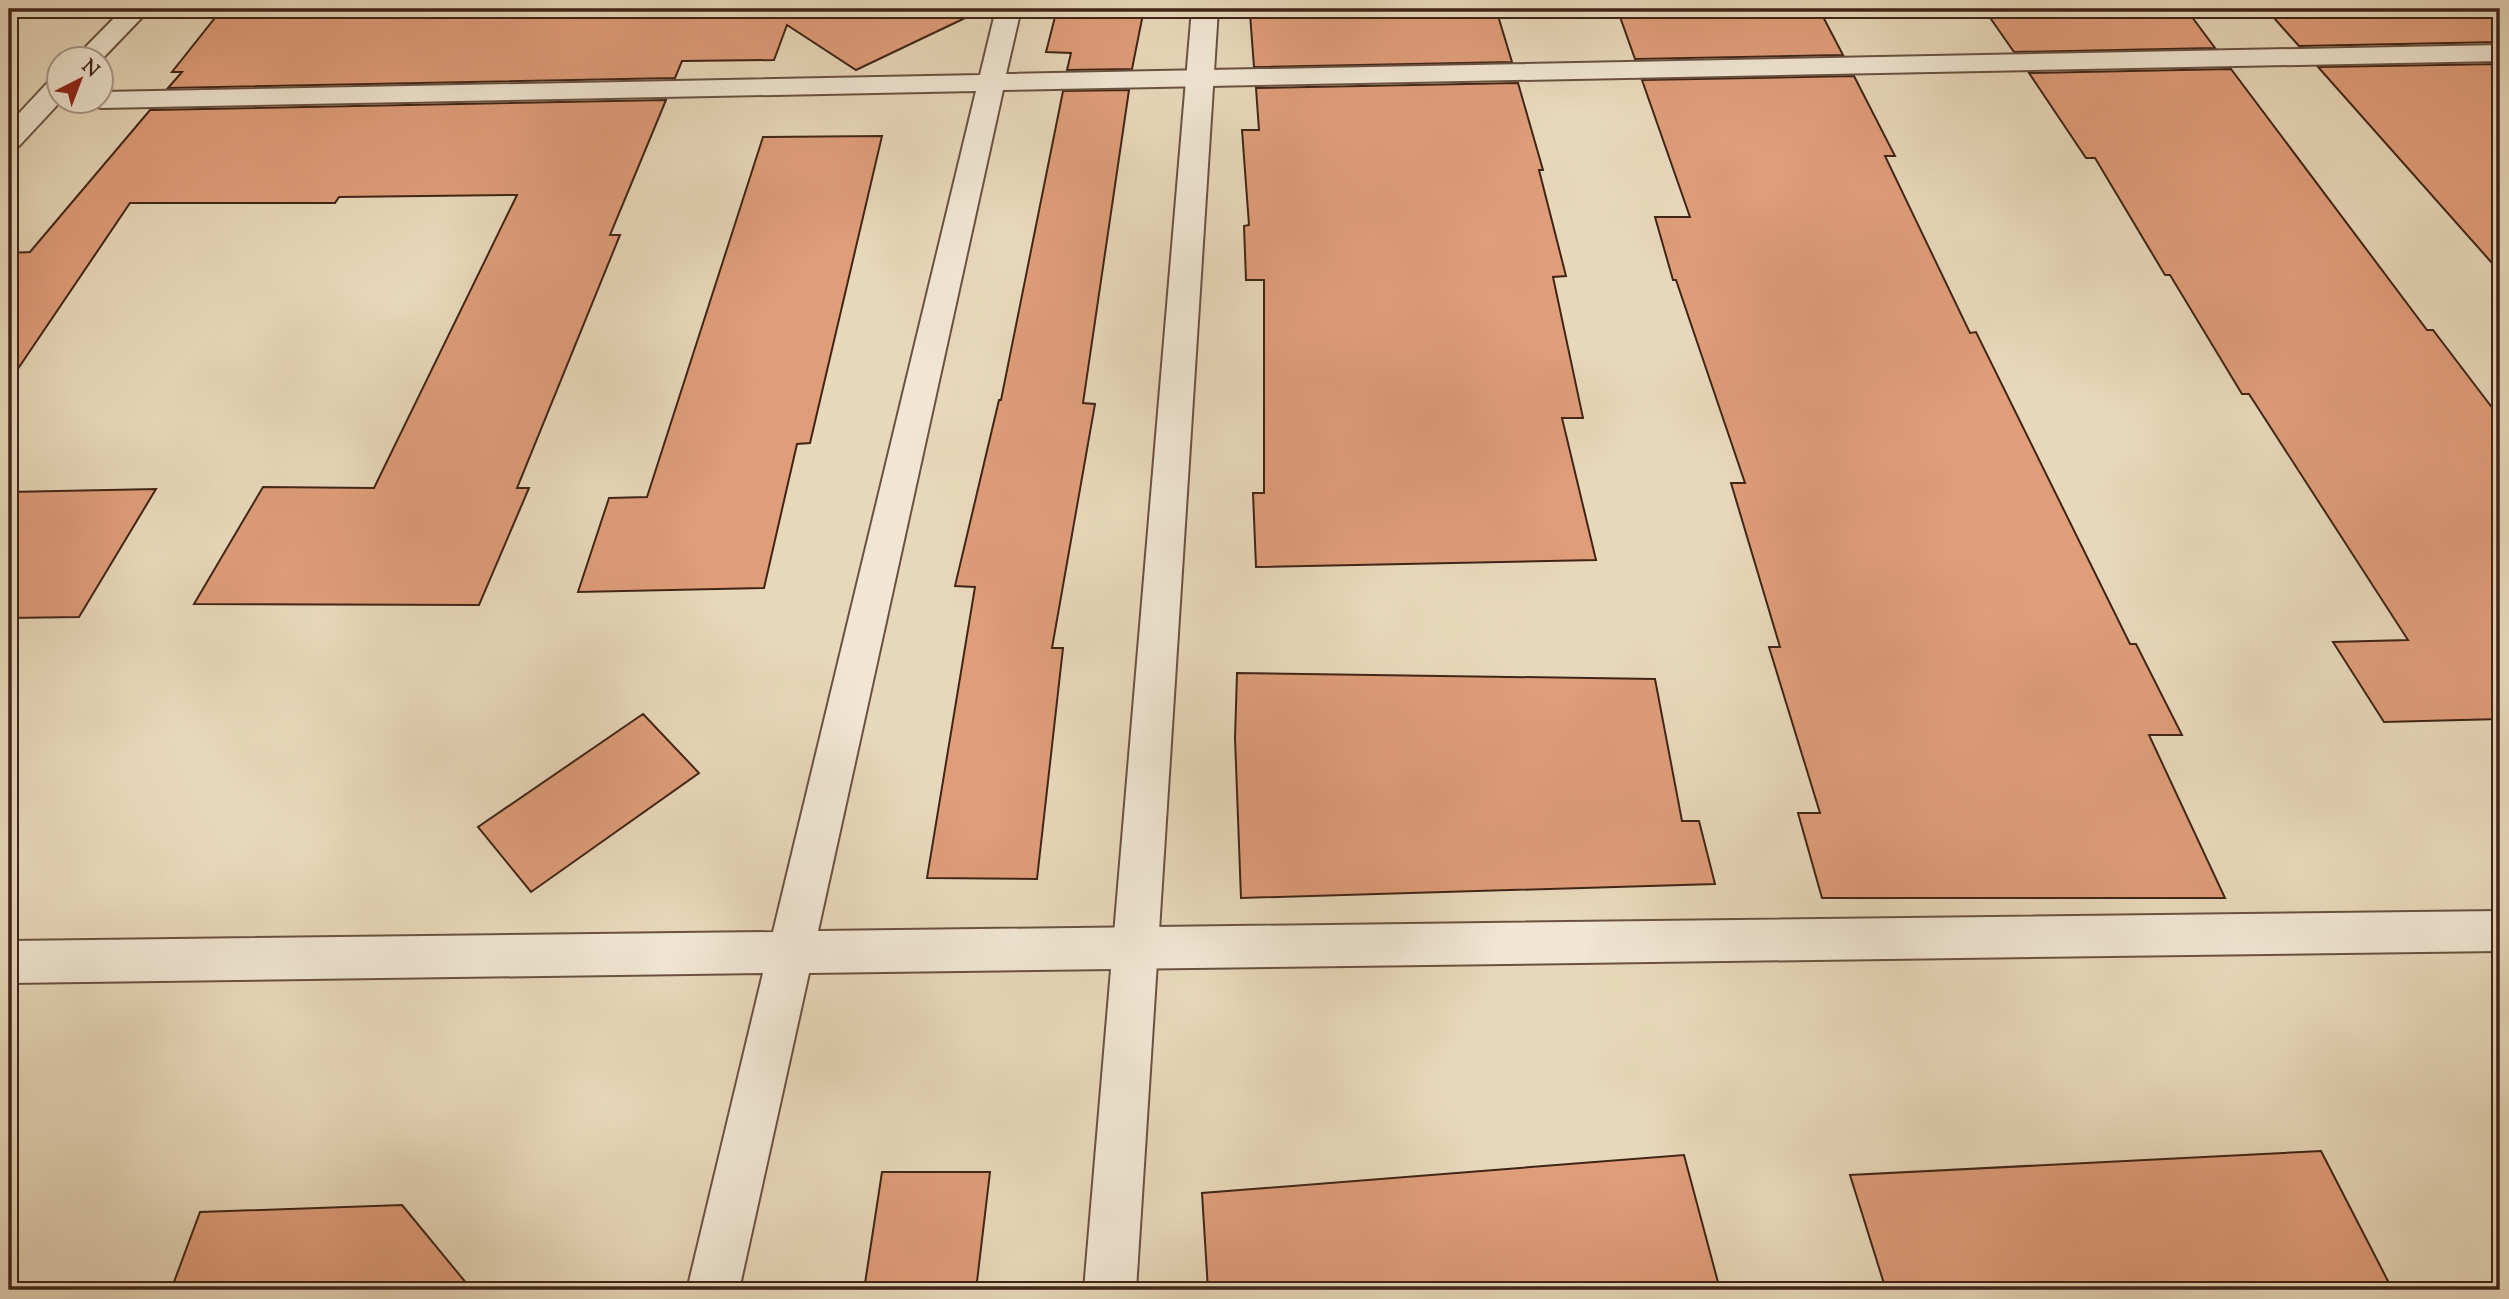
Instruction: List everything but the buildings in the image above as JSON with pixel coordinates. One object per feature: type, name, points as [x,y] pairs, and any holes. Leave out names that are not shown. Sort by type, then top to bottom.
[{"type":"street","points":[[100,46],[136,9]]},
{"type":"street","points":[[713,1290],[1008,9]]},
{"type":"street","points":[[1110,1290],[1205,9]]},
{"type":"street","points":[[116,100],[2500,53]]},
{"type":"street","points":[[9,102],[46,97]]},
{"type":"street","points":[[9,140],[46,104]]},
{"type":"street","points":[[9,962],[2500,931]]}]
